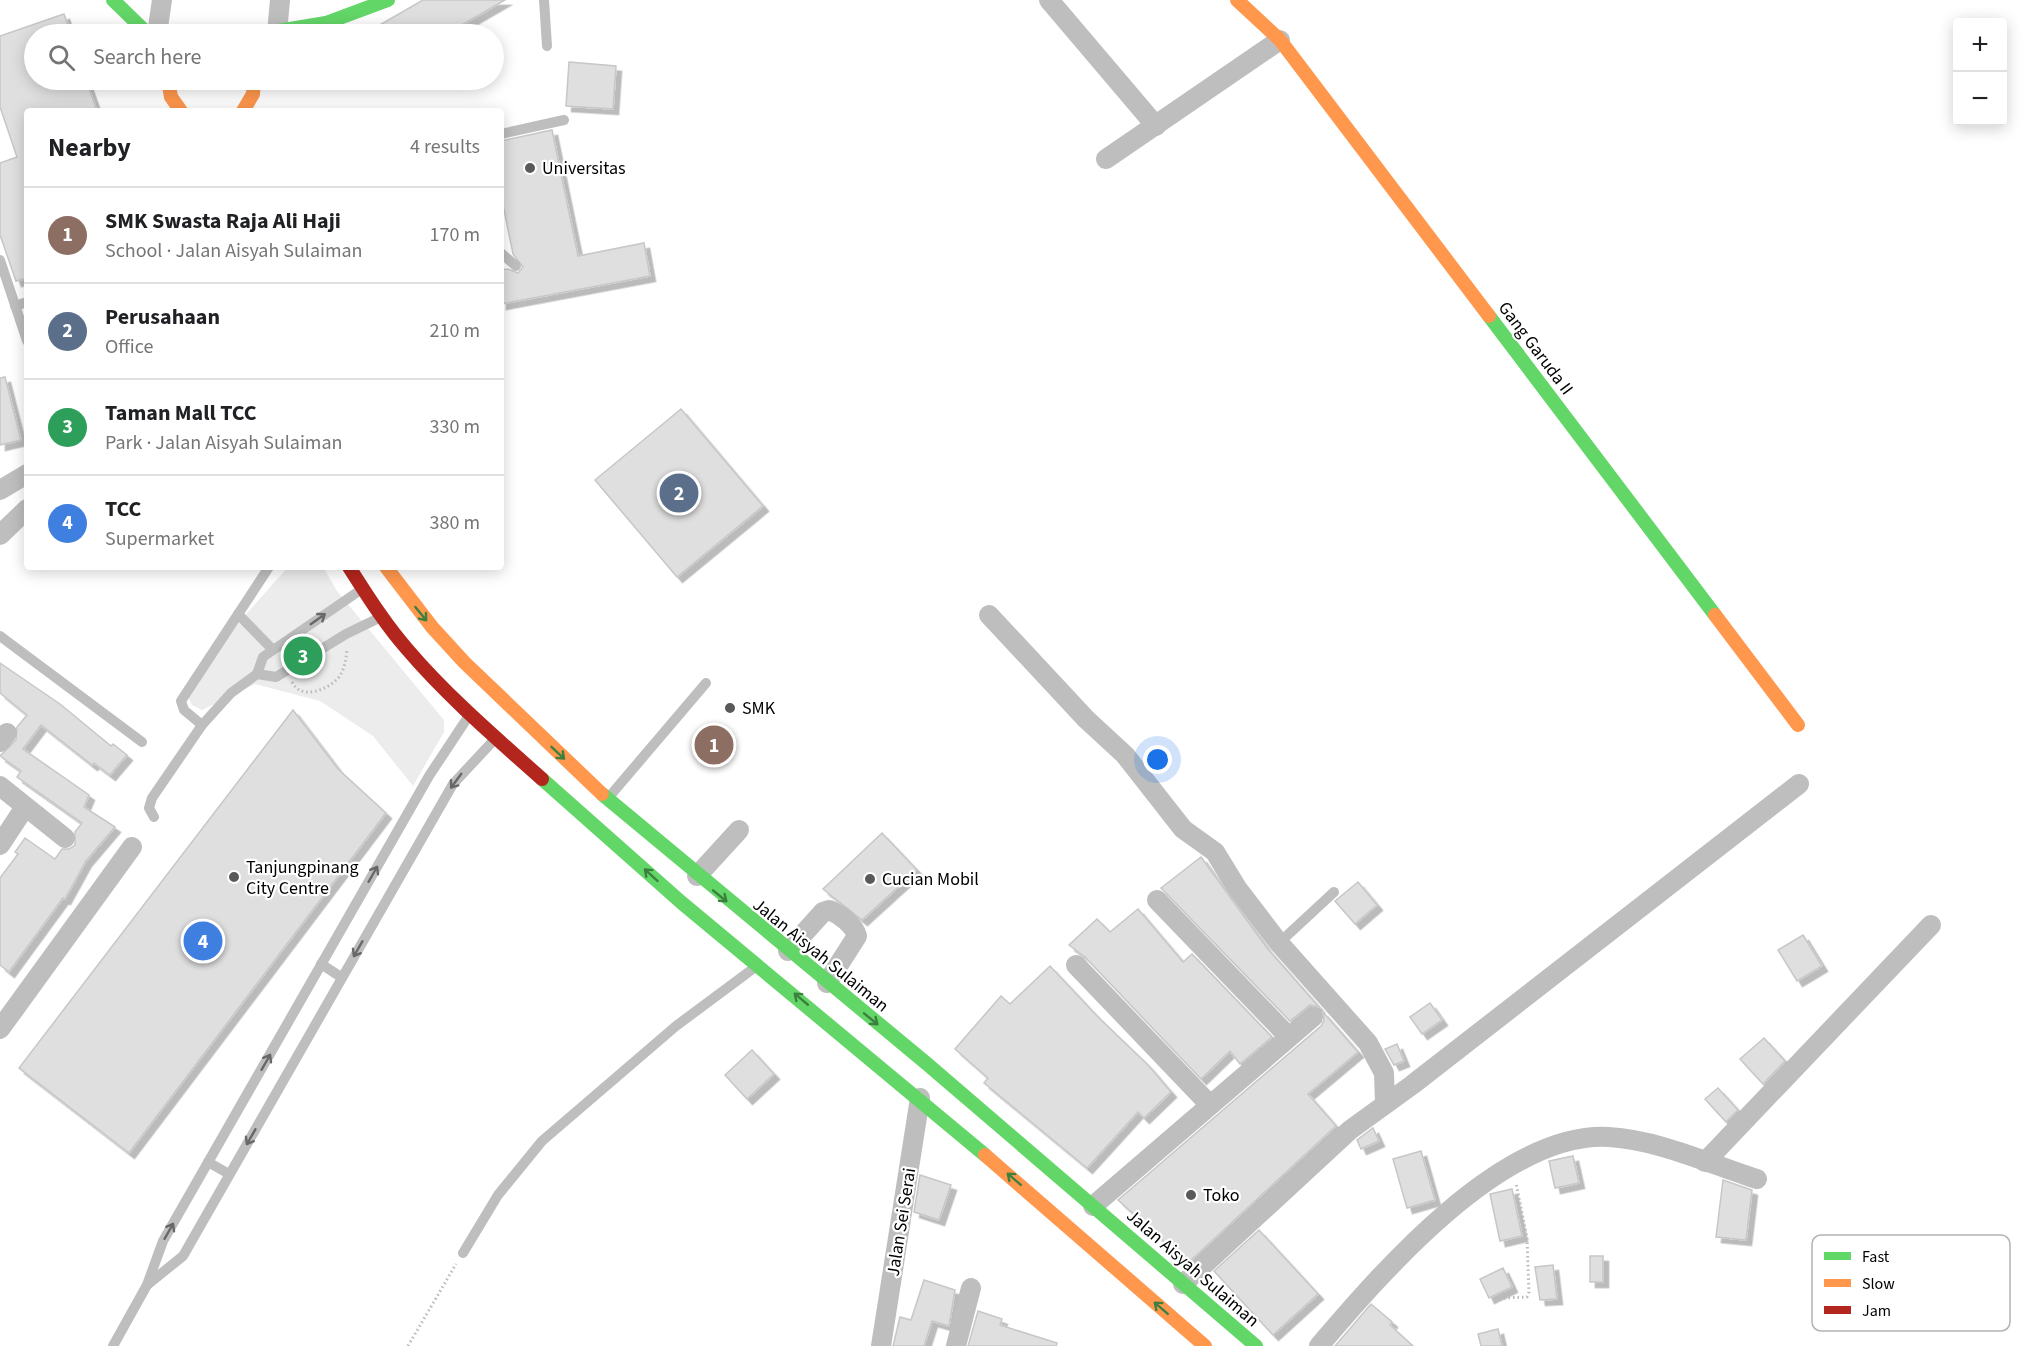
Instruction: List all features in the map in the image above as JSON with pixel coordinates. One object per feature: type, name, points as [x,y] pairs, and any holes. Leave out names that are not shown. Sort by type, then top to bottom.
[{"type":"main road","points":[[112,0],[137,24]]},
{"type":"main road","points":[[330,24],[365,6],[388,0]]},
{"type":"main road","name":"Gang Garuda II","points":[[1237,0],[1280,40],[1798,724]]},
{"type":"main road","points":[[322,24],[333,22]]},
{"type":"main road","points":[[171,90],[177,108]]},
{"type":"main road","points":[[244,108],[252,90]]},
{"type":"main road","points":[[251,108],[254,90]]},
{"type":"main road","points":[[351,570],[381,617],[408,651],[496,738],[682,903],[920,1098],[1205,1346]]},
{"type":"main road","name":"Jalan Aisyah Sulaiman","points":[[388,570],[432,627],[464,662],[626,817],[1093,1206],[1256,1346]]},
{"type":"main road","points":[[609,838],[626,817]]},
{"type":"street","points":[[158,24],[162,0]]},
{"type":"street","points":[[272,24],[280,0]]},
{"type":"street","points":[[1049,0],[1156,126]]},
{"type":"street","points":[[1106,159],[1280,40]]},
{"type":"street","points":[[0,490],[24,476]]},
{"type":"street","points":[[0,535],[24,512]]},
{"type":"street","points":[[988,615],[1086,719],[1125,755],[1183,829],[1215,852],[1237,888],[1279,942],[1375,1053],[1386,1081],[1385,1103]]},
{"type":"street","points":[[1183,1284],[1350,1130],[1412,1085],[1799,784]]},
{"type":"street","points":[[0,786],[65,838]]},
{"type":"street","points":[[0,845],[26,807]]},
{"type":"street","points":[[697,876],[739,830]]},
{"type":"street","points":[[0,1029],[132,847]]},
{"type":"street","points":[[1157,900],[1289,1037]]},
{"type":"street","points":[[788,951],[823,912],[829,910],[835,912],[853,927],[857,936],[827,983]]},
{"type":"street","points":[[1705,1162],[1931,925]]},
{"type":"street","points":[[1076,965],[1210,1105]]},
{"type":"street","points":[[1093,1206],[1314,1017]]},
{"type":"street","name":"Jalan Sei Serai","points":[[881,1346],[920,1098]]},
{"type":"street","points":[[1319,1346],[1374,1282],[1457,1203],[1512,1167],[1545,1149],[1563,1143],[1606,1137],[1647,1143],[1757,1179]]},
{"type":"street","points":[[956,1346],[971,1288]]},
{"type":"lane","points":[[544,0],[548,46]]},
{"type":"lane","points":[[504,133],[564,120]]},
{"type":"lane","points":[[504,256],[516,266]]},
{"type":"lane","points":[[0,260],[24,332]]},
{"type":"lane","points":[[15,306],[24,303]]},
{"type":"lane","points":[[201,725],[184,710],[181,701],[267,570]]},
{"type":"lane","points":[[154,818],[149,808],[152,798],[201,725],[222,701],[257,674],[262,657],[362,589]]},
{"type":"lane","points":[[238,614],[273,650]]},
{"type":"lane","points":[[257,674],[276,677],[287,672],[346,634],[381,617]]},
{"type":"lane","points":[[0,636],[142,742]]},
{"type":"lane","points":[[607,800],[705,683]]},
{"type":"lane","points":[[113,1346],[147,1285],[164,1241],[208,1162],[429,777],[470,714]]},
{"type":"lane","points":[[147,1285],[183,1256],[453,784],[496,738]]},
{"type":"lane","points":[[1279,942],[1334,892]]},
{"type":"lane","points":[[321,964],[341,977]]},
{"type":"lane","points":[[462,1252],[498,1195],[542,1141],[676,1026],[759,964]]},
{"type":"lane","points":[[208,1162],[230,1174]]},
{"type":"path","points":[[287,672],[295,688],[304,694],[335,681],[345,664],[346,634]]},
{"type":"path","points":[[1504,1298],[1522,1299],[1527,1297],[1529,1292],[1525,1220],[1512,1167]]},
{"type":"path","points":[[408,1346],[462,1252]]},
{"type":"shaded area","points":[[285,570],[325,570],[337,591],[444,720],[444,732],[413,786],[373,736],[320,701],[255,684],[202,710],[192,705],[188,697],[233,629]]},
{"type":"building","points":[[423,0],[505,0],[463,24],[381,24]]},
{"type":"building","points":[[64,14],[68,24],[35,24]]},
{"type":"building","points":[[24,28],[24,90],[90,90],[96,108],[24,108],[24,279],[16,281],[0,235],[0,163],[17,157],[0,107],[0,36]]},
{"type":"building","points":[[569,62],[616,66],[613,109],[566,106]]},
{"type":"building","points":[[552,130],[578,256],[644,243],[650,276],[504,303],[504,270],[518,273],[523,267],[513,254],[504,210],[504,140]]},
{"type":"building","points":[[5,377],[21,440],[0,445],[0,378]]},
{"type":"building","points":[[681,409],[763,506],[677,577],[595,480]]},
{"type":"building","points":[[0,663],[60,704],[111,746],[113,744],[127,755],[110,775],[94,763],[92,765],[41,725],[23,749],[89,795],[84,807],[115,827],[86,861],[65,899],[63,898],[9,972],[0,965],[0,878],[18,854],[15,852],[25,838],[55,859],[62,849],[69,849],[75,845],[75,832],[82,823],[17,777],[21,771],[0,756],[16,740],[17,727],[27,715],[0,693]]},
{"type":"building","points":[[293,710],[338,769],[386,813],[129,1153],[19,1068]]},
{"type":"building","name":"Cucian Mobil","points":[[882,833],[917,870],[862,920],[823,889]]},
{"type":"building","points":[[1201,857],[1267,948],[1319,1007],[1310,1005],[1290,1021],[1161,888]]},
{"type":"building","points":[[1358,882],[1377,905],[1355,924],[1335,901]]},
{"type":"building","points":[[1138,909],[1183,962],[1192,954],[1272,1037],[1240,1064],[1230,1051],[1201,1079],[1085,957],[1069,945],[1097,919],[1110,932]]},
{"type":"building","points":[[1803,935],[1822,966],[1797,981],[1778,950]]},
{"type":"building","points":[[1050,966],[1148,1065],[1171,1092],[1144,1118],[1138,1112],[1087,1168],[984,1083],[988,1078],[955,1049],[1001,996],[1010,1004]]},
{"type":"building","points":[[1430,1003],[1442,1020],[1422,1034],[1410,1017]]},
{"type":"building","points":[[1323,1012],[1358,1052],[1308,1094],[1336,1126],[1188,1263],[1118,1200],[1321,1026],[1324,1020]]},
{"type":"building","points":[[1764,1038],[1785,1061],[1763,1084],[1740,1059]]},
{"type":"building","points":[[1397,1044],[1404,1061],[1394,1065],[1385,1049]]},
{"type":"building","points":[[752,1050],[774,1074],[747,1099],[725,1075]]},
{"type":"building","points":[[1718,1088],[1738,1110],[1726,1122],[1705,1099]]},
{"type":"building","points":[[1373,1128],[1379,1141],[1361,1149],[1357,1140]]},
{"type":"building","points":[[1421,1151],[1435,1200],[1407,1208],[1393,1159]]},
{"type":"building","points":[[1573,1156],[1579,1183],[1555,1188],[1549,1161]]},
{"type":"building","points":[[920,1175],[951,1185],[939,1220],[914,1212]]},
{"type":"building","points":[[1723,1180],[1752,1190],[1746,1240],[1716,1237]]},
{"type":"building","points":[[1512,1189],[1522,1236],[1500,1241],[1490,1194]]},
{"type":"building","name":"Toko","points":[[1259,1230],[1318,1294],[1273,1335],[1214,1271]]},
{"type":"building","points":[[1590,1256],[1603,1256],[1603,1282],[1590,1282]]},
{"type":"building","points":[[1553,1265],[1557,1299],[1540,1300],[1535,1267]]},
{"type":"building","points":[[1503,1268],[1512,1287],[1489,1298],[1480,1279]]},
{"type":"building","points":[[924,1280],[955,1290],[949,1326],[932,1321],[924,1346],[893,1346],[900,1317],[911,1320]]},
{"type":"building","points":[[1371,1304],[1392,1322],[1390,1325],[1413,1346],[1335,1346]]},
{"type":"building","points":[[978,1311],[1002,1319],[1000,1325],[1057,1343],[1056,1346],[968,1346]]},
{"type":"building","points":[[1498,1329],[1502,1346],[1481,1346],[1478,1334]]},
{"type":"traffic: fast","points":[[113,0],[138,24]]},
{"type":"traffic: fast","points":[[320,24],[388,0]]},
{"type":"traffic: fast","points":[[1489,316],[1715,615]]},
{"type":"traffic: fast","points":[[542,779],[682,903],[985,1155]]},
{"type":"traffic: fast","points":[[602,794],[926,1063],[1256,1346]]},
{"type":"traffic: slow","points":[[1237,0],[1280,40],[1489,316]]},
{"type":"traffic: slow","points":[[170,90],[171,97],[179,108]]},
{"type":"traffic: slow","points":[[245,108],[253,90]]},
{"type":"traffic: slow","points":[[388,570],[432,627],[464,662],[602,794]]},
{"type":"traffic: slow","points":[[1715,615],[1798,725]]},
{"type":"traffic: slow","points":[[985,1155],[1205,1346]]},
{"type":"traffic: jam","points":[[351,570],[391,630],[422,666],[472,716],[542,779]]},
{"type":"place","name":"Universitas","points":[[530,168]]},
{"type":"place","name":"Perusahaan","points":[[679,493]]},
{"type":"place","name":"Taman Mall TCC","points":[[303,656]]},
{"type":"place","name":"SMK","points":[[730,708]]},
{"type":"place","name":"SMK Swasta Raja Ali Haji","points":[[714,745]]},
{"type":"place","name":"Tanjungpinang City Centre","points":[[234,877]]},
{"type":"place","name":"Cucian Mobil","points":[[870,879]]},
{"type":"place","name":"TCC","points":[[203,941]]},
{"type":"place","name":"Toko","points":[[1191,1195]]}]
